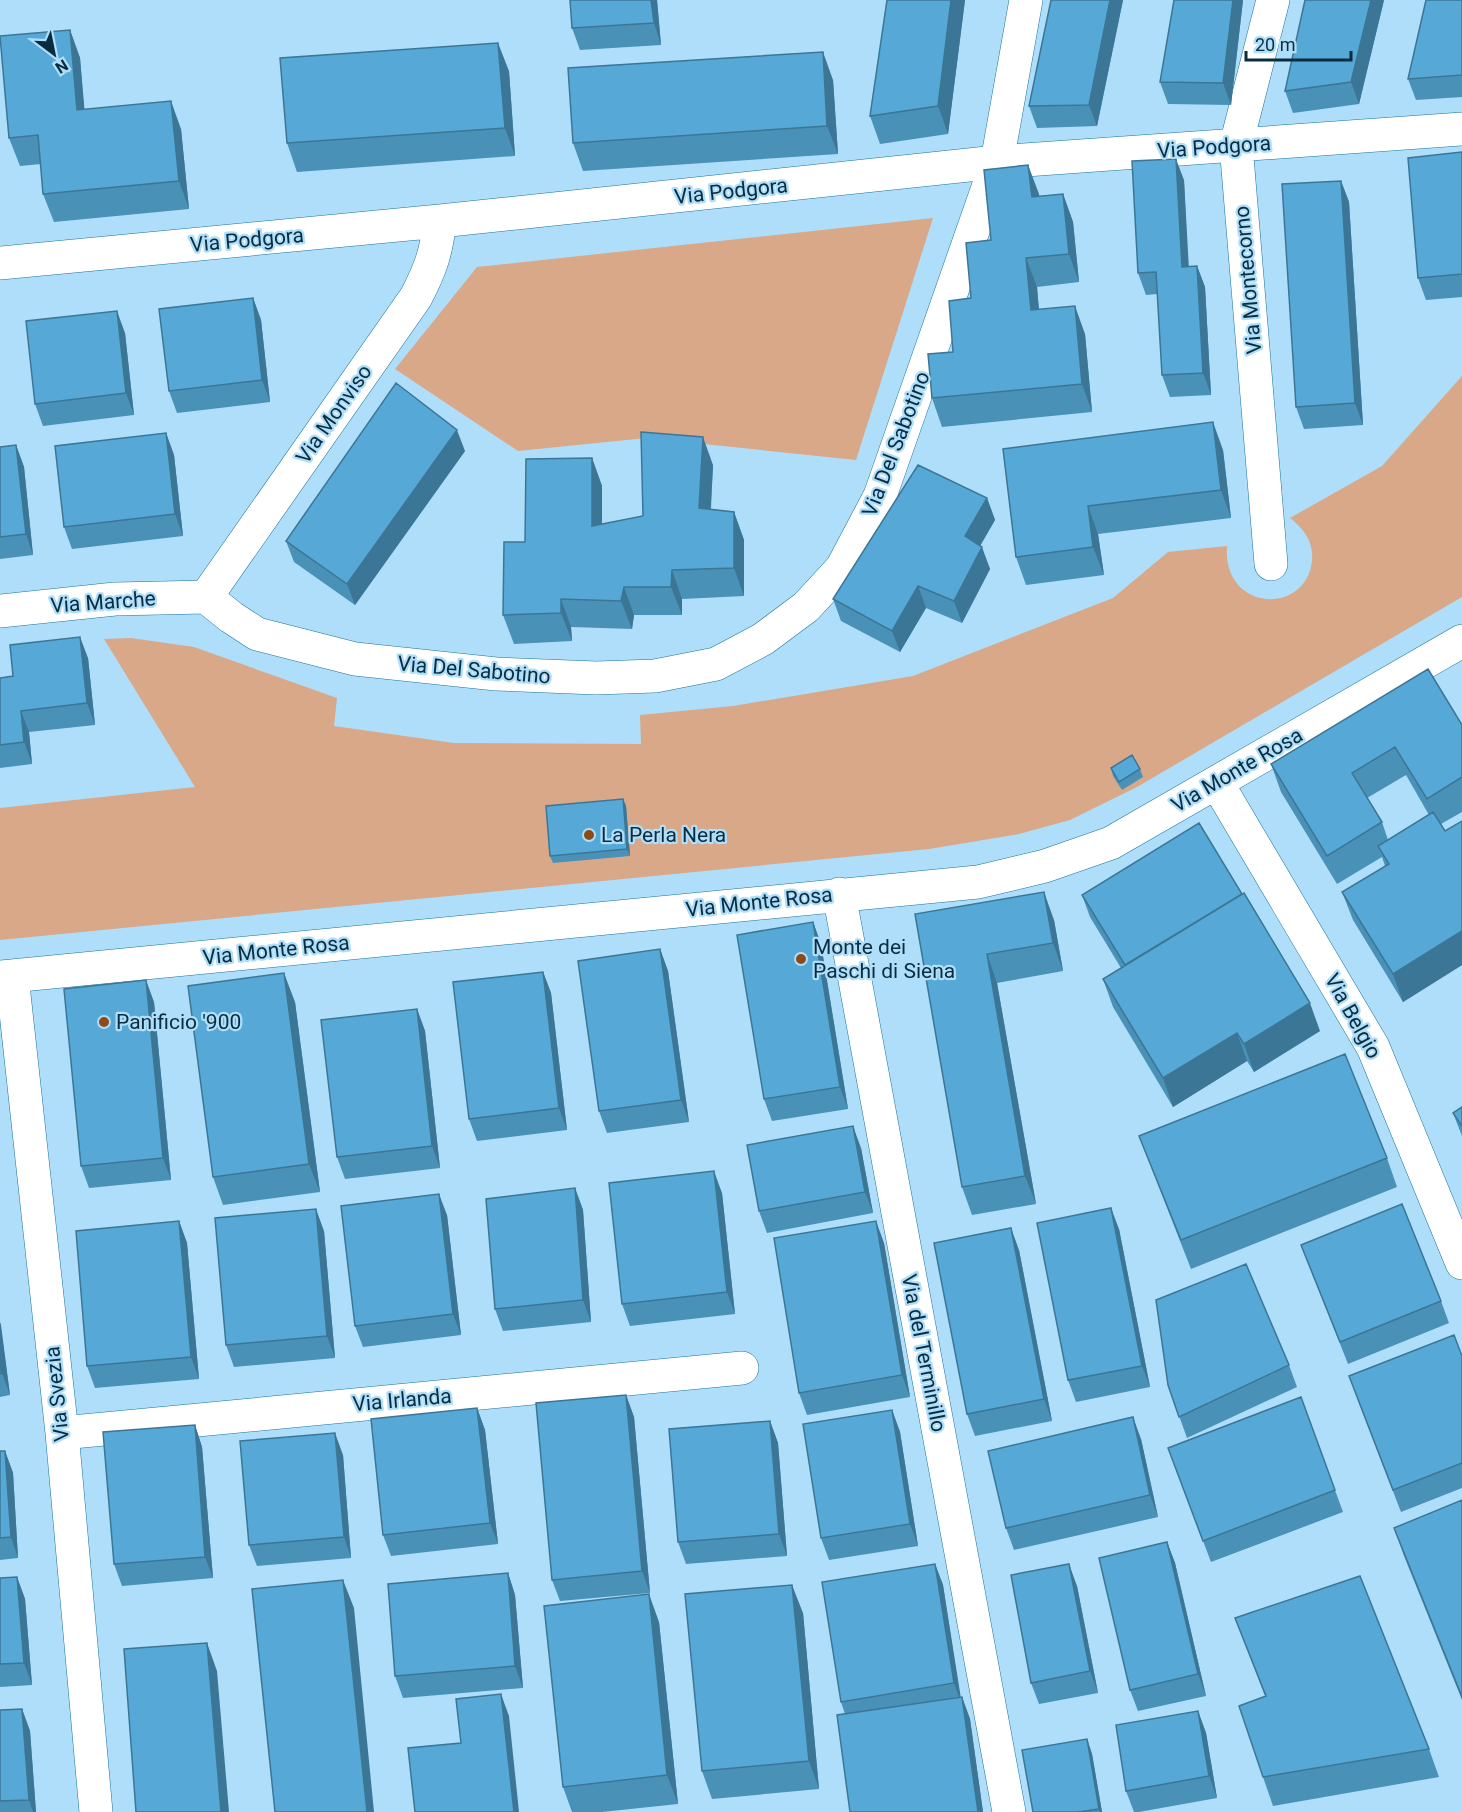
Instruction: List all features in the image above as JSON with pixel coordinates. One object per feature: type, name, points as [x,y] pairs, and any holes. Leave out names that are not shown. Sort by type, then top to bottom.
[{"type":"street","name":"Via Del Sabotino","points":[[206,597],[231,617],[258,634],[355,659],[496,674],[596,678],[655,676],[716,664],[764,639],[806,607],[842,568],[880,496],[996,162],[1026,0]]},
{"type":"street","name":"Via Montecorno","points":[[1271,564],[1236,145],[1273,0]]},
{"type":"street","name":"Via Podgora","points":[[0,263],[440,222],[996,162],[1462,129]]},
{"type":"street","name":"Via Monviso","points":[[206,597],[416,297],[433,259],[440,222]]},
{"type":"street","name":"Via Marche","points":[[0,611],[116,599],[206,597]]},
{"type":"street","name":"Via Monte Rosa","points":[[6,977],[978,882],[1045,866],[1111,843],[1462,641]]},
{"type":"street","name":"Via Belgio","points":[[1217,783],[1373,1047],[1462,1263]]},
{"type":"street","name":"Via del Terminillo","points":[[839,894],[1009,1812]]},
{"type":"street","name":"Via Svezia","points":[[6,977],[62,1433],[96,1812]]},
{"type":"street","name":"Via Irlanda","points":[[62,1433],[742,1368]]},
{"type":"shaded area","points":[[933,218],[856,460],[646,438],[518,451],[395,369],[477,267]]},
{"type":"shaded area","points":[[1462,376],[1462,597],[1137,787],[1070,820],[1019,834],[929,849],[0,940],[0,808],[195,787],[104,639],[131,638],[194,647],[337,698],[334,726],[454,743],[641,744],[640,715],[733,706],[913,676],[1113,598],[1168,552],[1227,546],[1229,568],[1237,584],[1250,594],[1265,599],[1281,598],[1295,591],[1306,579],[1312,561],[1307,536],[1290,518],[1382,466]]},
{"type":"building","points":[[570,0],[651,0],[654,23],[572,28]]},
{"type":"building","points":[[887,0],[951,0],[938,106],[870,116]]},
{"type":"building","points":[[1051,0],[1110,0],[1089,105],[1029,106]]},
{"type":"building","points":[[1174,0],[1233,0],[1223,83],[1160,82]]},
{"type":"building","points":[[1305,0],[1371,0],[1351,82],[1285,91]]},
{"type":"building","points":[[1426,0],[1462,0],[1462,75],[1408,79]]},
{"type":"building","points":[[70,30],[77,110],[171,101],[179,181],[43,194],[38,135],[9,138],[0,36]]},
{"type":"building","points":[[498,43],[505,128],[287,143],[280,58]]},
{"type":"building","points":[[823,52],[827,126],[573,143],[568,68]]},
{"type":"building","points":[[1462,152],[1462,274],[1418,278],[1408,158]]},
{"type":"building","points":[[1176,159],[1182,267],[1197,266],[1203,373],[1162,375],[1156,272],[1138,273],[1132,161]]},
{"type":"building","points":[[1028,165],[1032,197],[1063,194],[1069,254],[1026,258],[1031,310],[1075,306],[1082,384],[932,398],[928,354],[953,352],[949,301],[971,298],[966,243],[991,240],[984,170]]},
{"type":"building","points":[[1341,181],[1355,403],[1296,407],[1282,184]]},
{"type":"building","points":[[253,298],[262,380],[169,391],[159,309]]},
{"type":"building","points":[[117,311],[126,393],[35,404],[26,321]]},
{"type":"building","points":[[396,383],[457,430],[347,584],[286,541]]},
{"type":"building","points":[[1213,422],[1221,490],[1088,506],[1093,547],[1016,557],[1003,449]]},
{"type":"building","points":[[641,432],[703,437],[699,508],[734,512],[734,568],[672,570],[671,587],[624,587],[621,601],[561,599],[561,613],[503,615],[504,542],[525,542],[526,459],[592,458],[592,526],[643,516]]},
{"type":"building","points":[[166,433],[175,514],[64,527],[55,446]]},
{"type":"building","points":[[16,445],[26,534],[0,537],[0,447]]},
{"type":"building","points":[[918,465],[987,498],[965,536],[982,547],[954,601],[918,586],[892,631],[833,599]]},
{"type":"building","points":[[80,637],[87,703],[21,711],[24,742],[0,745],[0,678],[13,676],[10,645]]},
{"type":"building","points":[[1428,669],[1462,725],[1462,777],[1427,799],[1395,747],[1352,773],[1382,822],[1327,856],[1271,764]]},
{"type":"building","points":[[1132,755],[1140,769],[1119,782],[1111,768]]},
{"type":"building","name":"La Perla Nera","points":[[623,799],[627,849],[550,856],[546,806]]},
{"type":"building","points":[[1433,812],[1445,831],[1462,821],[1462,931],[1393,974],[1342,892],[1389,864],[1378,846]]},
{"type":"building","points":[[1199,823],[1242,894],[1125,965],[1082,895]]},
{"type":"building","points":[[1044,892],[1053,943],[987,954],[1025,1176],[962,1187],[915,914]]},
{"type":"building","points":[[1244,893],[1310,1003],[1244,1044],[1237,1033],[1163,1078],[1103,979]]},
{"type":"building","points":[[813,922],[840,1087],[764,1099],[737,935]]},
{"type":"building","points":[[660,949],[681,1100],[599,1111],[578,961]]},
{"type":"building","points":[[543,972],[559,1108],[469,1119],[453,982]]},
{"type":"building","points":[[284,973],[309,1164],[213,1177],[188,986]]},
{"type":"building","points":[[146,980],[163,1158],[81,1166],[64,989]]},
{"type":"building","points":[[417,1009],[432,1146],[337,1157],[321,1020]]},
{"type":"building","points":[[1345,1054],[1387,1158],[1181,1240],[1139,1136]]},
{"type":"building","points":[[1462,1107],[1462,1126],[1453,1113]]},
{"type":"building","points":[[853,1126],[865,1192],[759,1211],[747,1145]]},
{"type":"building","points":[[714,1171],[727,1292],[622,1304],[609,1183]]},
{"type":"building","points":[[575,1188],[583,1300],[495,1309],[486,1199]]},
{"type":"building","points":[[439,1194],[453,1314],[355,1326],[341,1206]]},
{"type":"building","points":[[1402,1204],[1441,1301],[1340,1342],[1301,1245]]},
{"type":"building","points":[[1111,1208],[1142,1366],[1068,1380],[1037,1223]]},
{"type":"building","points":[[316,1209],[327,1336],[226,1345],[215,1218]]},
{"type":"building","points":[[179,1221],[191,1357],[87,1366],[76,1231]]},
{"type":"building","points":[[876,1221],[902,1375],[799,1393],[774,1238]]},
{"type":"building","points":[[1011,1228],[1044,1399],[967,1414],[934,1243]]},
{"type":"building","points":[[1246,1264],[1289,1365],[1179,1417],[1168,1385],[1156,1300]]},
{"type":"building","points":[[1454,1335],[1462,1356],[1462,1463],[1393,1490],[1349,1376]]},
{"type":"building","points":[[626,1395],[642,1571],[552,1580],[536,1403]]},
{"type":"building","points":[[1301,1397],[1335,1490],[1203,1541],[1168,1448]]},
{"type":"building","points":[[477,1408],[490,1523],[383,1535],[371,1419]]},
{"type":"building","points":[[892,1410],[910,1524],[821,1538],[803,1424]]},
{"type":"building","points":[[1133,1417],[1150,1495],[1006,1528],[988,1451]]},
{"type":"building","points":[[770,1421],[779,1534],[678,1542],[669,1429]]},
{"type":"building","points":[[195,1425],[205,1557],[114,1564],[103,1432]]},
{"type":"building","points":[[335,1433],[344,1537],[249,1545],[240,1441]]},
{"type":"building","points":[[0,1451],[5,1451],[11,1537],[0,1538]]},
{"type":"building","points":[[1462,1500],[1462,1697],[1394,1528]]},
{"type":"building","points":[[1167,1542],[1198,1674],[1130,1690],[1099,1558]]},
{"type":"building","points":[[935,1564],[954,1683],[841,1702],[822,1582]]},
{"type":"building","points":[[1069,1564],[1090,1671],[1031,1683],[1011,1575]]},
{"type":"building","points":[[508,1573],[515,1666],[395,1676],[388,1584]]},
{"type":"building","points":[[1360,1576],[1429,1749],[1263,1777],[1239,1706],[1266,1696],[1235,1618]]},
{"type":"building","points":[[17,1577],[24,1663],[0,1664],[0,1578]]},
{"type":"building","points":[[343,1580],[367,1812],[275,1812],[252,1589]]},
{"type":"building","points":[[792,1585],[809,1761],[702,1771],[685,1594]]},
{"type":"building","points":[[649,1594],[667,1775],[563,1787],[544,1606]]},
{"type":"building","points":[[207,1643],[221,1812],[136,1812],[124,1649]]},
{"type":"building","points":[[501,1694],[514,1812],[415,1812],[408,1748],[461,1743],[456,1699]]},
{"type":"building","points":[[962,1697],[978,1812],[850,1812],[837,1715]]},
{"type":"building","points":[[22,1709],[29,1800],[0,1801],[0,1710]]},
{"type":"building","points":[[1198,1711],[1209,1776],[1126,1791],[1116,1725]]},
{"type":"building","points":[[1087,1739],[1099,1809],[1078,1812],[1033,1812],[1022,1750]]},
{"type":"place","name":"La Perla Nera","points":[[589,835]]},
{"type":"place","name":"Monte dei Paschi di Siena","points":[[801,959]]},
{"type":"place","name":"Panificio '900","points":[[104,1022]]}]
